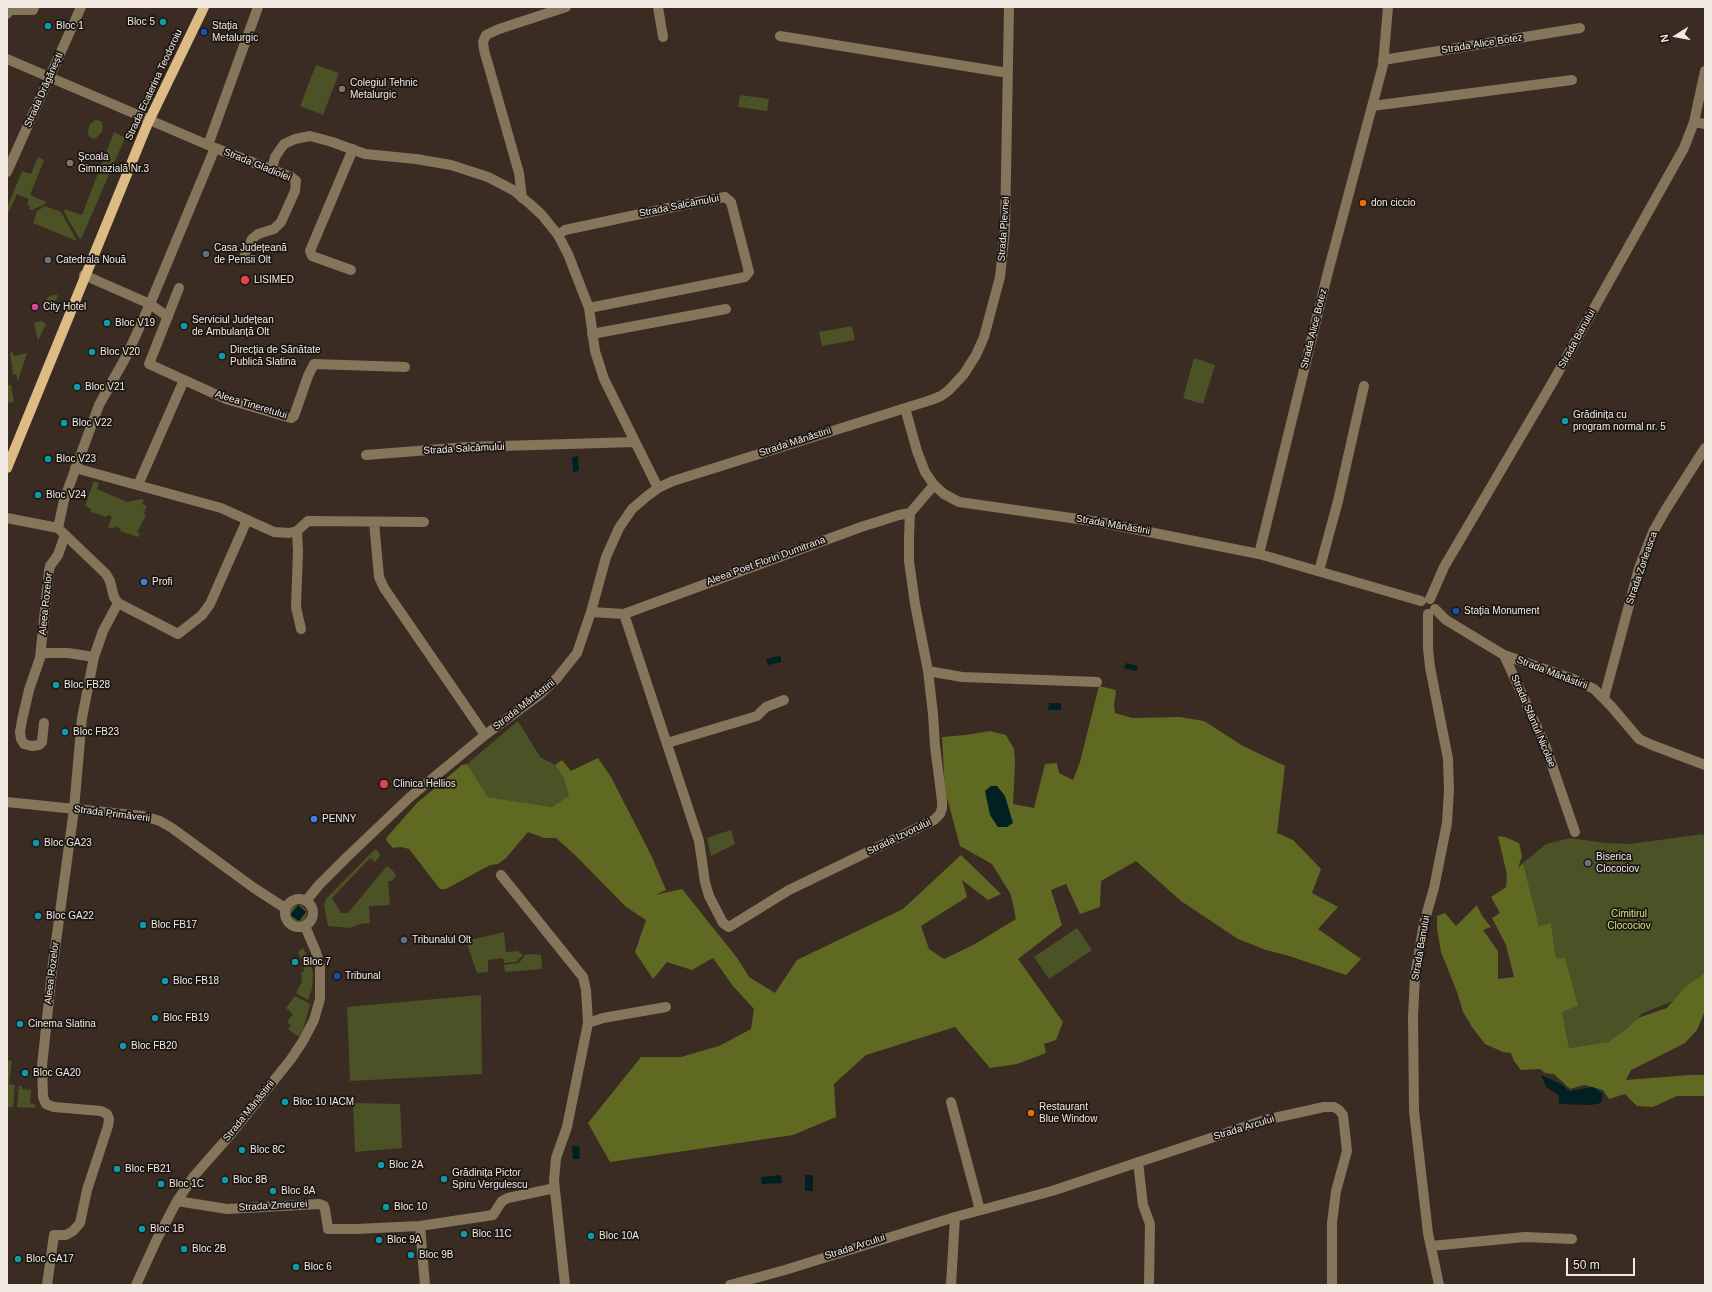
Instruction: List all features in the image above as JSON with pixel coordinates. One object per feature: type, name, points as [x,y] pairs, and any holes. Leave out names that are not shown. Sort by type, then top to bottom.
[{"type":"main road","name":"Strada Ecaterina Teodoroiu","points":[[8,465],[84,275],[149,120],[204,7]]},
{"type":"street","points":[[7,14],[10,10],[33,10],[34,7]]},
{"type":"street","name":"Strada Drăgănești","points":[[7,172],[81,7]]},
{"type":"street","points":[[62,532],[64,500],[75,468],[99,405],[127,355],[150,304],[211,146],[258,7]]},
{"type":"street","points":[[522,198],[519,173],[483,42],[486,35],[499,29],[566,7]]},
{"type":"street","points":[[658,7],[663,37]]},
{"type":"street","name":"Strada Plevnei","points":[[905,408],[941,396],[956,384],[976,354],[990,317],[1000,277],[1006,230],[1009,7]]},
{"type":"street","name":"Strada Alice Botez","points":[[1259,554],[1328,272],[1383,60],[1388,7]]},
{"type":"street","name":"Strada Alice Botez","points":[[1383,60],[1580,28]]},
{"type":"street","points":[[780,36],[1008,73]]},
{"type":"street","name":"Strada Gladiolei","points":[[8,62],[50,77],[211,146],[292,177],[296,181],[295,191],[281,222],[274,229],[258,234],[252,239],[244,258]]},
{"type":"street","name":"Strada Banului","points":[[1425,600],[1555,378],[1684,148],[1694,122],[1705,71]]},
{"type":"street","points":[[1372,106],[1572,80]]},
{"type":"street","points":[[1694,122],[1705,124]]},
{"type":"street","points":[[272,169],[275,157],[284,144],[295,139],[310,136],[365,154],[416,159],[451,165],[488,177],[513,190],[542,215],[558,235],[568,254],[589,308],[595,351],[604,379],[658,488]]},
{"type":"street","points":[[351,270],[312,256],[310,251],[353,149]]},
{"type":"street","name":"Strada Salcâmului","points":[[558,235],[565,230],[697,202],[725,197],[731,202],[749,272],[745,277],[589,308]]},
{"type":"street","points":[[84,275],[150,304],[168,316]]},
{"type":"street","name":"Aleea Tineretului","points":[[179,288],[149,364],[226,399],[291,418],[294,416],[308,376],[314,364],[405,367]]},
{"type":"street","points":[[592,334],[726,309]]},
{"type":"street","points":[[138,485],[184,380]]},
{"type":"street","points":[[1319,571],[1338,501],[1364,386]]},
{"type":"street","name":"Strada Mănăstirii","points":[[306,901],[319,885],[410,797],[485,735],[538,696],[557,678],[577,654],[591,612],[606,557],[620,528],[632,509],[658,488],[673,481],[905,408],[917,451],[925,472],[934,485],[944,494],[959,502],[1099,522],[1259,554],[1425,600]]},
{"type":"street","name":"Strada Salcâmului","points":[[366,455],[467,447],[635,442]]},
{"type":"street","name":"Strada Zorleasca","points":[[1604,698],[1639,568],[1652,532],[1705,448]]},
{"type":"street","points":[[75,468],[221,508],[274,532],[289,533],[297,531],[308,521],[424,522]]},
{"type":"street","points":[[910,513],[934,485]]},
{"type":"street","name":"Aleea Poet Florin Dumitrana","points":[[624,614],[861,527],[910,513]]},
{"type":"street","name":"Strada Izvorului","points":[[624,614],[699,841],[705,882],[709,896],[723,923],[729,927],[789,890],[934,820],[940,814],[942,801],[928,671],[915,604],[909,561],[910,513]]},
{"type":"street","points":[[7,518],[62,532],[106,574],[118,603],[178,634],[202,615],[210,604],[247,520]]},
{"type":"street","points":[[374,522],[379,577],[384,588],[485,735]]},
{"type":"street","points":[[297,531],[298,551],[296,607],[301,629]]},
{"type":"street","name":"Aleea Rozelor","points":[[44,723],[42,742],[39,745],[32,746],[24,744],[21,739],[22,720],[29,690],[38,668],[41,653],[50,566],[58,555],[62,532]]},
{"type":"street","points":[[1425,600],[1434,602],[1431,612],[1421,611],[1419,606],[1425,600]]},
{"type":"street","name":"Aleea Rozelor","points":[[47,1285],[54,1235],[66,1235],[73,1231],[80,1223],[87,1190],[109,1119],[107,1114],[101,1111],[50,1106],[44,1101],[42,1053],[74,809],[82,718],[94,657],[110,614],[118,603]]},
{"type":"street","points":[[591,612],[624,614]]},
{"type":"street","name":"Strada Banului","points":[[1431,612],[1428,648],[1430,667],[1448,759],[1449,790],[1447,824],[1434,888],[1424,923],[1415,976],[1413,1016],[1414,1111],[1431,1246],[1438,1285]]},
{"type":"street","name":"Strada Mănăstirii","points":[[1431,612],[1504,655],[1573,679],[1594,689],[1604,698],[1640,739],[1705,765]]},
{"type":"street","points":[[41,653],[94,657]]},
{"type":"street","name":"Strada Sfântul Nicolae","points":[[1504,655],[1545,745],[1575,832]]},
{"type":"street","points":[[928,671],[962,677],[1096,682]]},
{"type":"street","points":[[667,743],[757,716],[766,707],[784,700]]},
{"type":"street","name":"Strada Primăverii","points":[[7,802],[143,816],[160,821],[285,908]]},
{"type":"street","points":[[501,876],[583,977],[586,990],[588,1023],[567,1127],[556,1158],[555,1188],[565,1285]]},
{"type":"street","points":[[302,899],[306,901],[310,904],[313,912],[311,920],[305,926],[296,928],[289,924],[285,917],[285,908],[294,900],[302,899]]},
{"type":"street","name":"Strada Mănăstirii","points":[[138,1283],[157,1239],[194,1176],[235,1129],[291,1059],[314,1020],[320,999],[320,967],[305,926]]},
{"type":"street","points":[[588,1023],[603,1018],[666,1007]]},
{"type":"street","points":[[951,1102],[980,1210]]},
{"type":"street","name":"Strada Arcului","points":[[730,1285],[785,1270],[955,1217],[1052,1191],[1265,1120],[1324,1107],[1339,1110],[1343,1115],[1347,1151],[1336,1191],[1332,1223],[1332,1285]]},
{"type":"street","points":[[1138,1162],[1143,1205],[1150,1224],[1149,1285]]},
{"type":"street","name":"Strada Zmeurei","points":[[178,1201],[227,1209],[319,1204],[324,1206],[328,1229],[356,1230],[420,1226],[493,1215],[502,1202],[508,1198],[555,1188]]},
{"type":"street","points":[[951,1285],[955,1217]]},
{"type":"street","points":[[420,1226],[426,1285]]},
{"type":"street","points":[[1431,1246],[1525,1237],[1572,1239]]},
{"type":"green space","points":[[316,65],[339,73],[323,115],[300,106]]},
{"type":"green space","points":[[740,95],[769,99],[767,111],[738,107]]},
{"type":"green space","points":[[95,120],[101,121],[103,125],[102,132],[95,139],[89,137],[88,131],[90,124]]},
{"type":"green space","points":[[114,132],[125,138],[81,239],[64,212],[65,209],[82,215]]},
{"type":"green space","points":[[38,157],[44,160],[30,195],[46,202],[45,204],[32,210],[29,209],[30,206],[27,204],[29,199],[17,194],[9,212],[7,211],[22,171],[31,174]]},
{"type":"green space","points":[[45,206],[61,212],[77,241],[33,223],[37,211]]},
{"type":"green space","points":[[58,295],[51,313],[46,309],[45,303],[48,297]]},
{"type":"green space","points":[[42,321],[46,324],[38,341],[34,323]]},
{"type":"green space","points":[[852,326],[855,340],[822,346],[819,332]]},
{"type":"green space","points":[[12,352],[14,356],[27,353],[18,381],[16,374],[13,374],[10,353]]},
{"type":"green space","points":[[1194,358],[1215,365],[1203,404],[1183,398]]},
{"type":"green space","points":[[7,382],[8,385],[11,385],[14,402],[7,403]]},
{"type":"green space","points":[[94,481],[99,483],[97,489],[127,502],[141,499],[144,500],[142,504],[147,506],[144,514],[146,515],[137,532],[140,533],[138,537],[120,531],[121,529],[115,526],[113,529],[108,527],[112,517],[108,515],[106,517],[91,512],[91,509],[85,506]]},
{"type":"green space","points":[[1099,686],[1116,690],[1114,706],[1115,713],[1132,718],[1180,717],[1204,721],[1243,746],[1285,766],[1277,833],[1293,840],[1321,869],[1312,893],[1338,907],[1318,929],[1361,959],[1346,975],[1266,950],[1238,939],[1181,901],[1136,861],[1101,881],[1100,907],[1080,914],[1066,884],[1051,890],[1062,925],[1018,959],[1063,1022],[1056,1040],[1044,1044],[1046,1053],[1017,1064],[990,1068],[955,1027],[866,1055],[834,1084],[836,1117],[793,1135],[610,1162],[588,1123],[641,1057],[681,1057],[719,1046],[751,1029],[754,1009],[733,986],[713,958],[692,970],[667,962],[653,979],[635,952],[646,920],[626,907],[575,855],[556,838],[544,838],[528,832],[506,858],[498,864],[490,865],[446,889],[440,889],[409,849],[401,847],[393,848],[386,840],[417,803],[462,765],[467,764],[488,797],[552,807],[569,796],[564,778],[555,765],[562,760],[571,771],[598,758],[611,777],[651,855],[666,890],[655,895],[682,889],[738,959],[749,977],[775,993],[797,960],[903,909],[961,855],[1001,894],[988,900],[962,880],[967,897],[921,926],[929,949],[944,959],[975,944],[1016,919],[1011,895],[992,864],[960,846],[945,790],[942,737],[990,731],[1006,735],[1014,749],[1015,764],[1013,804],[1034,808],[1045,764],[1057,763],[1059,773],[1073,780],[1080,762]]},
{"type":"green space","points":[[518,721],[540,757],[555,765],[564,778],[570,796],[552,807],[488,797],[467,764]]},
{"type":"green space","points":[[731,830],[735,844],[711,856],[707,838]]},
{"type":"green space","name":"Cimitirul Clocociov","points":[[1703,834],[1705,840],[1705,985],[1676,1000],[1643,1013],[1625,1030],[1608,1042],[1569,1048],[1562,1012],[1578,1006],[1556,958],[1551,923],[1539,926],[1523,863],[1546,844],[1570,838],[1605,843],[1630,844]]},
{"type":"green space","points":[[1498,836],[1505,837],[1519,843],[1522,856],[1518,868],[1523,863],[1539,926],[1551,923],[1556,958],[1565,958],[1578,1006],[1562,1012],[1569,1048],[1608,1042],[1625,1030],[1638,1018],[1667,1008],[1686,986],[1700,977],[1705,971],[1705,1011],[1697,1030],[1685,1043],[1631,1070],[1626,1080],[1705,1075],[1705,1096],[1677,1096],[1653,1107],[1637,1106],[1625,1094],[1609,1099],[1603,1090],[1584,1085],[1570,1089],[1554,1074],[1545,1073],[1540,1069],[1521,1070],[1514,1061],[1511,1053],[1503,1052],[1485,1044],[1463,1012],[1457,992],[1441,952],[1437,928],[1437,916],[1445,913],[1456,926],[1477,905],[1482,916],[1491,927],[1483,930],[1498,951],[1498,979],[1514,977],[1506,945],[1492,918],[1500,913],[1491,897],[1506,887],[1507,875]]},
{"type":"green space","points":[[375,849],[379,852],[380,856],[375,862],[370,858],[332,898],[341,913],[348,913],[387,866],[396,876],[392,881],[388,881],[390,905],[369,906],[370,923],[360,924],[350,928],[328,926],[324,906],[326,899]]},
{"type":"green space","points":[[298,905],[304,908],[307,914],[304,920],[298,923],[292,920],[289,914],[292,908]]},
{"type":"green space","points":[[1077,928],[1092,950],[1049,979],[1034,957]]},
{"type":"green space","points":[[504,932],[506,952],[518,951],[523,955],[516,962],[504,963],[503,958],[488,960],[488,972],[477,973],[466,941]]},
{"type":"green space","points":[[303,948],[309,959],[313,972],[312,989],[308,1000],[296,993],[302,981],[301,972],[304,971],[302,960],[298,952]]},
{"type":"green space","points":[[525,955],[541,955],[542,969],[505,972],[504,965],[519,963]]},
{"type":"green space","points":[[481,995],[482,1074],[350,1081],[347,1007]]},
{"type":"green space","points":[[295,996],[310,1004],[303,1030],[299,1037],[288,1029],[291,1025],[287,1022],[293,1014],[286,1008]]},
{"type":"green space","points":[[7,1060],[12,1061],[9,1084],[15,1085],[13,1107],[7,1107]]},
{"type":"green space","points":[[19,1086],[22,1086],[22,1089],[31,1090],[30,1103],[35,1104],[35,1108],[17,1107]]},
{"type":"green space","points":[[353,1103],[400,1104],[402,1148],[355,1152]]},
{"type":"water","points":[[578,456],[579,471],[573,472],[572,457]]},
{"type":"water","points":[[779,656],[781,657],[781,662],[768,665],[766,659]]},
{"type":"water","points":[[1126,663],[1138,666],[1136,671],[1124,668]]},
{"type":"water","points":[[1049,703],[1061,703],[1061,710],[1048,710]]},
{"type":"water","points":[[991,786],[997,786],[1005,796],[1013,823],[1007,827],[998,827],[990,815],[985,791]]},
{"type":"water","points":[[298,905],[306,912],[299,921],[290,915]]},
{"type":"water","points":[[1541,1075],[1561,1084],[1569,1091],[1593,1087],[1603,1094],[1601,1103],[1591,1105],[1559,1104],[1559,1095],[1546,1087]]},
{"type":"water","points":[[573,1146],[579,1146],[580,1159],[573,1159]]},
{"type":"water","points":[[781,1175],[782,1183],[762,1184],[761,1177]]},
{"type":"water","points":[[805,1175],[813,1175],[813,1191],[805,1191]]},
{"type":"place","name":"Bloc 5","points":[[163,22]]},
{"type":"place","name":"Bloc 1","points":[[48,26]]},
{"type":"place","name":"Stația Metalurgic","points":[[204,32]]},
{"type":"place","name":"Colegiul Tehnic Metalurgic","points":[[342,89]]},
{"type":"place","name":"Școala Gimnazială Nr.3","points":[[70,163]]},
{"type":"place","name":"don ciccio","points":[[1363,203]]},
{"type":"place","name":"Casa Județeană de Pensii Olt","points":[[206,254]]},
{"type":"place","name":"Catedrala Nouă","points":[[48,260]]},
{"type":"place","name":"LISIMED","points":[[245,280]]},
{"type":"place","name":"City Hotel","points":[[35,307]]},
{"type":"place","name":"Bloc V19","points":[[107,323]]},
{"type":"place","name":"Serviciul Județean de Ambulanță Olt","points":[[184,326]]},
{"type":"place","name":"Bloc V20","points":[[92,352]]},
{"type":"place","name":"Direcția de Sănătate Publică Slatina","points":[[222,356]]},
{"type":"place","name":"Bloc V21","points":[[77,387]]},
{"type":"place","name":"Grădinița cu program normal nr. 5","points":[[1565,421]]},
{"type":"place","name":"Bloc V22","points":[[64,423]]},
{"type":"place","name":"Bloc V23","points":[[48,459]]},
{"type":"place","name":"Bloc V24","points":[[38,495]]},
{"type":"place","name":"Profi","points":[[144,582]]},
{"type":"place","name":"Stația Monument","points":[[1456,611]]},
{"type":"place","name":"Bloc FB28","points":[[56,685]]},
{"type":"place","name":"Bloc FB23","points":[[65,732]]},
{"type":"place","name":"Clinica Hellios","points":[[384,784]]},
{"type":"place","name":"PENNY","points":[[314,819]]},
{"type":"place","name":"Bloc GA23","points":[[36,843]]},
{"type":"place","name":"Biserica Clocociov","points":[[1588,863]]},
{"type":"place","name":"Bloc GA22","points":[[38,916]]},
{"type":"place","name":"Bloc FB17","points":[[143,925]]},
{"type":"place","name":"Tribunalul Olt","points":[[404,940]]},
{"type":"place","name":"Bloc 7","points":[[295,962]]},
{"type":"place","name":"Tribunal","points":[[337,976]]},
{"type":"place","name":"Bloc FB18","points":[[165,981]]},
{"type":"place","name":"Bloc FB19","points":[[155,1018]]},
{"type":"place","name":"Cinema Slatina","points":[[20,1024]]},
{"type":"place","name":"Bloc FB20","points":[[123,1046]]},
{"type":"place","name":"Bloc GA20","points":[[25,1073]]},
{"type":"place","name":"Bloc 10 IACM","points":[[285,1102]]},
{"type":"place","name":"Restaurant Blue Window","points":[[1031,1113]]},
{"type":"place","name":"Bloc 8C","points":[[242,1150]]},
{"type":"place","name":"Bloc 2A","points":[[381,1165]]},
{"type":"place","name":"Bloc FB21","points":[[117,1169]]},
{"type":"place","name":"Grădinița Pictor Spiru Vergulescu","points":[[444,1179]]},
{"type":"place","name":"Bloc 8B","points":[[225,1180]]},
{"type":"place","name":"Bloc 1C","points":[[161,1184]]},
{"type":"place","name":"Bloc 8A","points":[[273,1191]]},
{"type":"place","name":"Bloc 10","points":[[386,1207]]},
{"type":"place","name":"Bloc 1B","points":[[142,1229]]},
{"type":"place","name":"Bloc 11C","points":[[464,1234]]},
{"type":"place","name":"Bloc 10A","points":[[591,1236]]},
{"type":"place","name":"Bloc 9A","points":[[379,1240]]},
{"type":"place","name":"Bloc 2B","points":[[184,1249]]},
{"type":"place","name":"Bloc 9B","points":[[411,1255]]},
{"type":"place","name":"Bloc GA17","points":[[18,1259]]},
{"type":"place","name":"Bloc 6","points":[[296,1267]]}]
